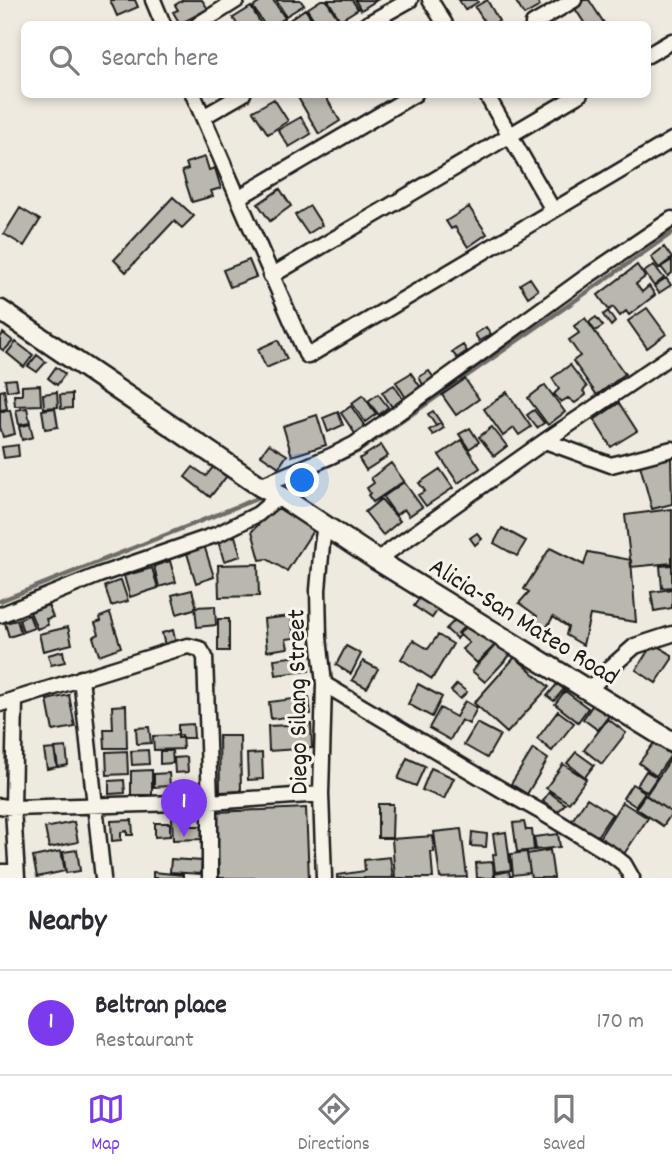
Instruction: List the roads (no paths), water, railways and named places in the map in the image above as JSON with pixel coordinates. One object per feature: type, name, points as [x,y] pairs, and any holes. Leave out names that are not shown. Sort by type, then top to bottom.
[{"type":"main road","name":"Alicia-San Mateo Road","points":[[2,315],[260,486],[672,742]]},
{"type":"street","points":[[153,0],[162,21]]},
{"type":"street","points":[[204,21],[237,0]]},
{"type":"street","points":[[372,21],[410,0]]},
{"type":"street","points":[[430,0],[443,21]]},
{"type":"street","points":[[538,21],[574,0]]},
{"type":"street","points":[[651,53],[672,41]]},
{"type":"street","points":[[195,98],[308,356],[672,139]]},
{"type":"street","points":[[203,117],[236,98]]},
{"type":"street","points":[[238,198],[408,98]]},
{"type":"street","points":[[488,98],[553,211]]},
{"type":"street","points":[[271,276],[573,98]]},
{"type":"street","points":[[260,486],[355,444],[586,277],[672,219]]},
{"type":"street","points":[[377,560],[672,355]]},
{"type":"street","points":[[545,441],[611,465],[672,449]]},
{"type":"street","points":[[0,615],[99,575],[218,534],[283,498]]},
{"type":"street","name":"Diego Silang Street","points":[[324,878],[321,794],[324,684],[318,590],[325,526]]},
{"type":"street","points":[[589,690],[635,646],[672,634]]},
{"type":"street","points":[[0,704],[173,650],[188,646],[200,649],[205,657],[210,878]]},
{"type":"street","points":[[81,678],[103,878]]},
{"type":"street","points":[[324,684],[614,856],[624,864],[632,878]]},
{"type":"street","points":[[0,872],[17,875],[7,807],[15,699]]},
{"type":"street","points":[[7,807],[210,802],[321,794]]},
{"type":"waterway","points":[[280,488],[359,451],[672,233]]},
{"type":"waterway","points":[[0,601],[266,495]]},
{"type":"place","name":"Beltran place","points":[[184,837]]}]
